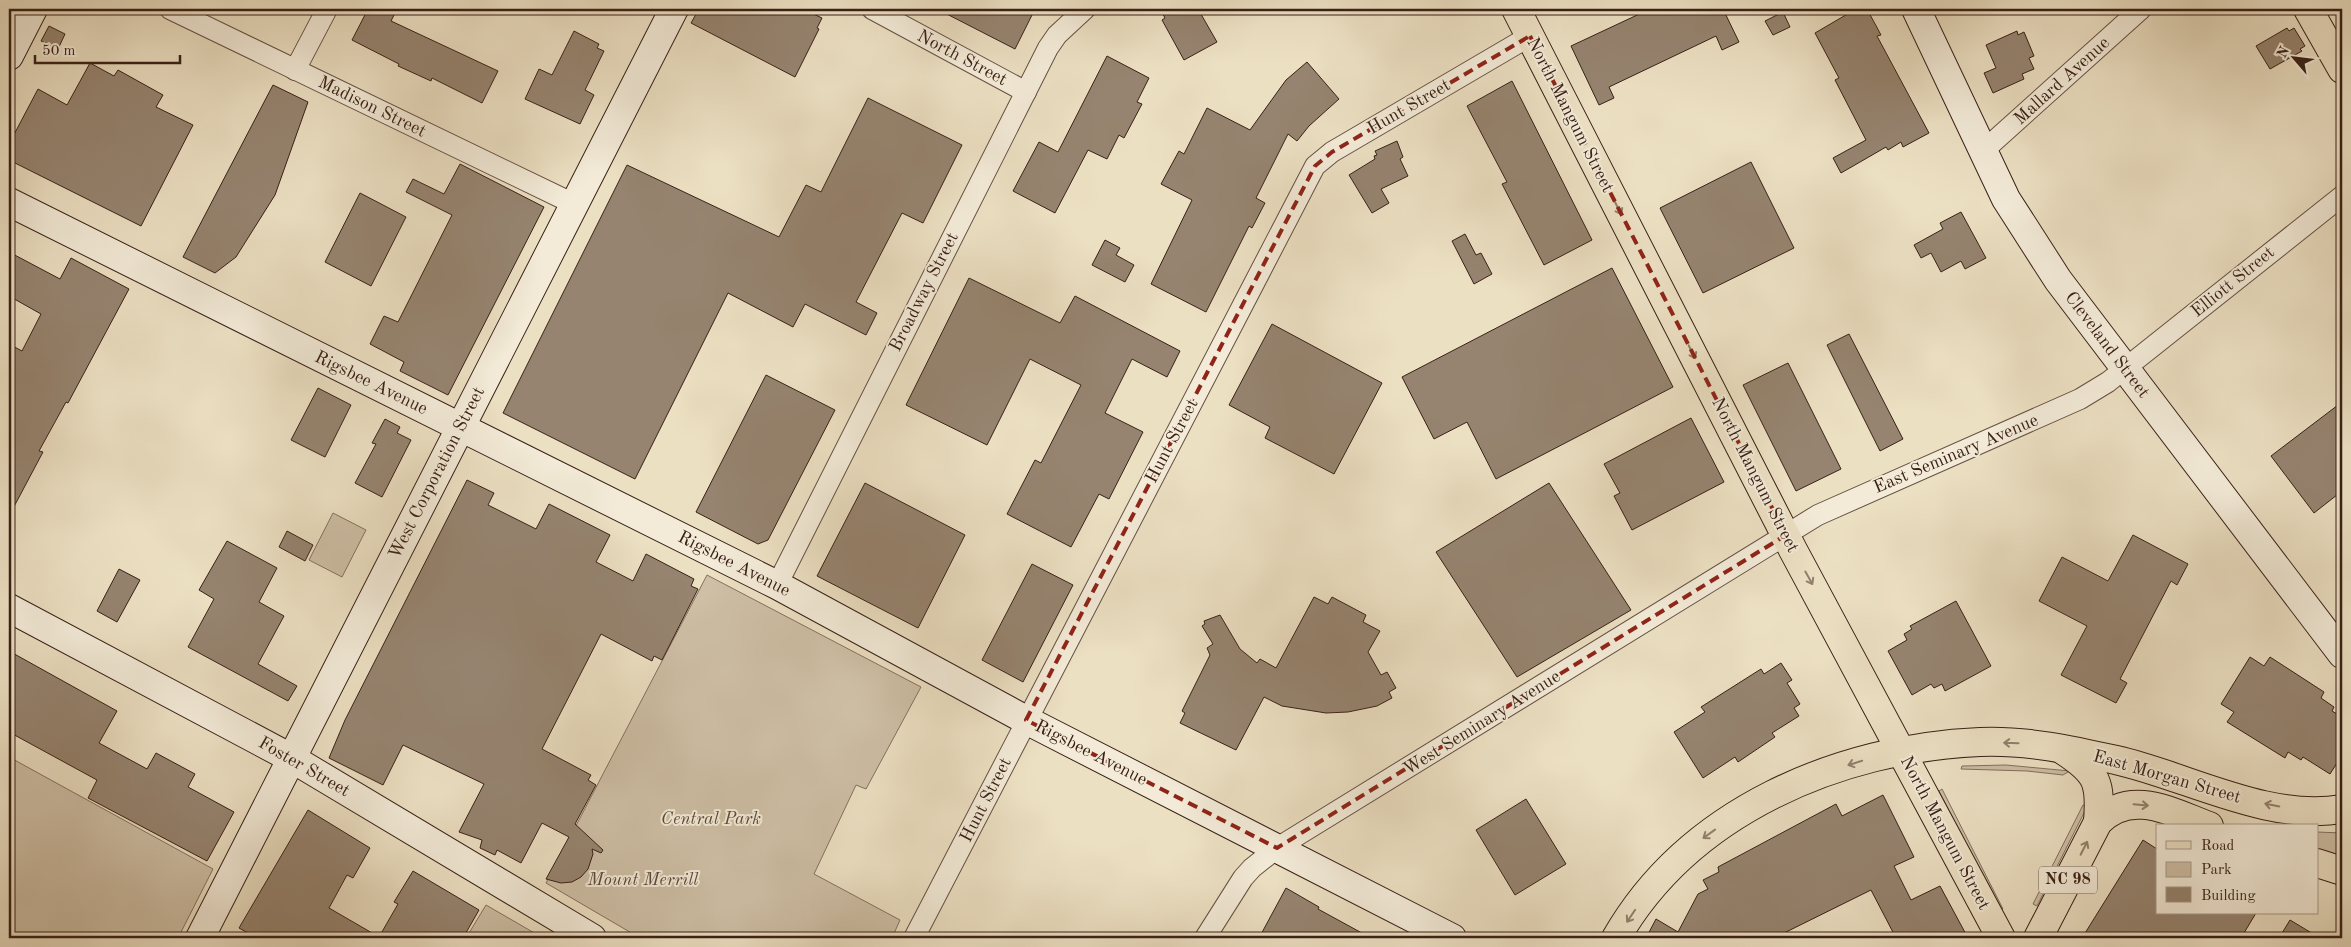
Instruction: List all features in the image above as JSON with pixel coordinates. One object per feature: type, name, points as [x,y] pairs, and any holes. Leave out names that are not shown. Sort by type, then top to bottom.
[{"type":"main road","name":"North Mangum Street","points":[[1516,9],[1786,535],[2001,938]]},
{"type":"main road","points":[[2308,9],[2342,69]]},
{"type":"main road","name":"East Morgan Street","points":[[1616,938],[1655,883],[1690,847],[1719,826],[1774,794],[1878,756],[1902,751],[1982,742],[2059,748],[2133,764],[2228,796],[2335,814]]},
{"type":"main road","points":[[2059,748],[2082,762],[2096,781],[2100,795],[2098,822]]},
{"type":"main road","name":"NC 98","points":[[2038,938],[2098,822],[2114,809],[2126,804],[2140,804],[2203,824]]},
{"type":"main road","points":[[2318,863],[2342,871]]},
{"type":"street","points":[[9,56],[33,9]]},
{"type":"street","name":"Madison Street","points":[[170,9],[574,204]]},
{"type":"street","points":[[295,70],[327,9]]},
{"type":"street","name":"West Corporation Street","points":[[206,936],[290,758],[674,9]]},
{"type":"street","name":"North Street","points":[[872,9],[1026,92]]},
{"type":"street","name":"Broadway Street","points":[[777,585],[1026,92],[1057,35],[1085,9]]},
{"type":"street","name":"Cleveland Street","points":[[1916,9],[1982,152],[2006,199],[2058,280],[2342,654]]},
{"type":"street","name":"Mallard Avenue","points":[[1982,152],[2141,9]]},
{"type":"street","name":"Hunt Street","points":[[914,938],[1316,166],[1332,152],[1530,36]]},
{"type":"street","name":"Elliott Street","points":[[2124,368],[2342,196]]},
{"type":"street","name":"Rigsbee Avenue","points":[[9,202],[777,585],[1026,720],[1452,938]]},
{"type":"street","name":"East Seminary Avenue","points":[[1786,535],[1818,514],[2067,407],[2108,382],[2124,368]]},
{"type":"street","name":"West Seminary Avenue","points":[[1205,938],[1243,878],[1252,868],[1277,848],[1786,535]]},
{"type":"street","name":"Foster Street","points":[[9,608],[290,758],[592,938]]},
{"type":"highlighted area","points":[[1530,36],[1786,535],[1277,848],[1026,720],[1315,166],[1332,152]]},
{"type":"green space","points":[[333,513],[366,530],[342,577],[309,560]]},
{"type":"green space","name":"Central Park","points":[[707,575],[921,687],[866,789],[856,785],[814,874],[900,920],[892,938],[640,938],[546,883]]},
{"type":"green space","points":[[9,757],[213,869],[178,938],[9,938]]},
{"type":"green space","points":[[2006,765],[2070,771],[2063,775],[2027,771],[1961,769],[1962,766]]},
{"type":"green space","points":[[1942,789],[2003,909],[2000,910],[1939,791]]},
{"type":"green space","points":[[2083,805],[2087,807],[2037,906],[2033,904]]},
{"type":"green space","points":[[2318,832],[2342,833],[2342,858],[2318,850]]},
{"type":"green space","points":[[486,905],[543,938],[466,938]]},
{"type":"building","points":[[368,9],[397,9],[391,21],[498,71],[482,103],[432,78],[431,81],[398,66],[399,64],[352,40]]},
{"type":"building","points":[[699,9],[803,9],[822,18],[817,28],[819,29],[795,77],[691,23]]},
{"type":"building","points":[[937,9],[1035,9],[1015,49]]},
{"type":"building","points":[[1160,9],[1198,9],[1217,42],[1184,60],[1162,20],[1165,18]]},
{"type":"building","points":[[1650,9],[1723,9],[1739,42],[1722,50],[1716,36],[1609,87],[1614,98],[1599,105],[1571,46]]},
{"type":"building","points":[[1856,9],[1867,9],[1881,35],[1877,36],[1929,133],[1903,147],[1901,142],[1888,150],[1886,147],[1841,173],[1833,158],[1866,140],[1835,80],[1839,78],[1815,33]]},
{"type":"building","points":[[1783,12],[1790,27],[1773,35],[1765,21]]},
{"type":"building","points":[[49,26],[65,34],[58,49],[41,41]]},
{"type":"building","points":[[2287,28],[2289,31],[2294,28],[2305,46],[2300,49],[2302,51],[2270,69],[2256,46]]},
{"type":"building","points":[[574,31],[599,44],[597,48],[604,51],[585,90],[594,95],[580,124],[525,99],[539,69],[552,75]]},
{"type":"building","points":[[2017,31],[2018,35],[2024,32],[2034,56],[2029,58],[2034,69],[2022,74],[2024,79],[1993,93],[1984,73],[1996,68],[1986,45]]},
{"type":"building","points":[[1107,56],[1149,78],[1137,102],[1142,104],[1124,138],[1119,135],[1107,159],[1088,150],[1055,213],[1013,191],[1039,142],[1058,152]]},
{"type":"building","points":[[1307,62],[1339,99],[1309,126],[1297,141],[1288,134],[1256,198],[1265,203],[1252,228],[1249,226],[1206,312],[1151,284],[1192,200],[1161,184],[1179,151],[1184,154],[1207,108],[1250,130],[1286,80]]},
{"type":"building","points":[[90,63],[114,76],[118,70],[163,95],[156,107],[193,125],[141,226],[9,160],[9,144],[38,89],[67,105]]},
{"type":"building","points":[[1512,81],[1592,240],[1544,265],[1502,184],[1507,182],[1467,106]]},
{"type":"building","points":[[273,85],[308,102],[275,195],[236,257],[215,273],[183,257]]},
{"type":"building","points":[[868,98],[962,145],[923,223],[902,213],[856,302],[877,313],[866,335],[805,304],[793,327],[728,293],[635,479],[503,413],[627,165],[779,237],[806,185],[821,192]]},
{"type":"building","points":[[1397,141],[1403,157],[1400,159],[1408,176],[1381,189],[1389,203],[1372,213],[1349,175],[1375,159],[1374,156],[1377,155],[1375,151]]},
{"type":"building","points":[[1751,162],[1794,248],[1703,293],[1660,208]]},
{"type":"building","points":[[460,164],[544,207],[448,395],[400,371],[404,362],[370,344],[384,316],[398,322],[452,215],[406,192],[413,179],[444,194]]},
{"type":"building","points":[[360,193],[406,217],[371,286],[325,262]]},
{"type":"building","points":[[1961,212],[1986,258],[1965,269],[1961,261],[1941,272],[1931,253],[1921,258],[1914,245],[1943,229],[1940,223]]},
{"type":"building","points":[[1465,234],[1476,255],[1481,253],[1492,274],[1474,284],[1452,241]]},
{"type":"building","points":[[1105,240],[1120,248],[1116,255],[1134,265],[1125,282],[1092,265]]},
{"type":"building","points":[[9,252],[60,279],[71,258],[129,289],[68,403],[66,402],[39,451],[43,452],[9,516],[9,344],[22,351],[41,314],[9,296]]},
{"type":"building","points":[[1612,268],[1673,387],[1496,479],[1467,422],[1434,439],[1402,377]]},
{"type":"building","points":[[969,278],[1060,323],[1075,296],[1180,351],[1167,377],[1132,359],[1105,413],[1143,432],[1109,499],[1099,494],[1071,547],[1007,514],[1035,460],[1041,463],[1081,385],[1030,359],[987,445],[906,405]]},
{"type":"building","points":[[1272,324],[1382,383],[1334,474],[1265,438],[1270,427],[1229,405]]},
{"type":"building","points":[[1849,334],[1903,439],[1880,451],[1827,345]]},
{"type":"building","points":[[1788,363],[1841,469],[1796,491],[1743,385]]},
{"type":"building","points":[[766,375],[835,410],[768,540],[758,544],[696,512]]},
{"type":"building","points":[[318,388],[351,405],[325,457],[291,440]]},
{"type":"building","points":[[2342,402],[2342,491],[2314,513],[2271,456]]},
{"type":"building","points":[[1691,418],[1724,482],[1632,530],[1614,496],[1620,493],[1604,464]]},
{"type":"building","points":[[385,419],[400,427],[397,433],[411,440],[382,497],[355,483],[376,444],[372,443]]},
{"type":"building","points":[[467,480],[494,493],[488,505],[536,529],[549,504],[610,535],[596,562],[633,581],[646,554],[694,579],[691,586],[698,589],[662,660],[654,656],[652,661],[601,634],[542,749],[591,775],[588,780],[596,785],[575,824],[603,850],[601,853],[592,849],[593,854],[588,869],[581,877],[572,882],[561,883],[546,879],[569,837],[542,823],[521,863],[497,850],[495,855],[480,848],[482,840],[459,832],[484,784],[403,745],[383,785],[329,758],[345,720]]},
{"type":"building","points":[[865,483],[965,535],[918,628],[817,576]]},
{"type":"building","points":[[1549,483],[1631,610],[1517,677],[1436,552]]},
{"type":"building","points":[[287,531],[313,545],[305,561],[279,547]]},
{"type":"building","points":[[2133,535],[2188,564],[2177,585],[2171,581],[2120,679],[2127,683],[2116,703],[2061,675],[2087,626],[2039,601],[2062,557],[2108,581]]},
{"type":"building","points":[[227,541],[277,568],[259,602],[284,616],[258,664],[297,686],[288,701],[188,647],[214,599],[199,590]]},
{"type":"building","points":[[1032,564],[1073,585],[1023,682],[982,660]]},
{"type":"building","points":[[119,569],[140,580],[117,622],[97,611]]},
{"type":"building","points":[[1314,597],[1328,604],[1332,597],[1366,615],[1363,622],[1380,631],[1368,652],[1381,675],[1387,672],[1396,688],[1389,692],[1392,698],[1377,706],[1348,712],[1326,713],[1282,706],[1264,697],[1236,750],[1180,723],[1185,713],[1182,711],[1210,655],[1207,648],[1213,644],[1202,626],[1205,624],[1204,621],[1220,615],[1240,649],[1257,663],[1260,659],[1276,668]]},
{"type":"building","points":[[1956,601],[1991,666],[1945,691],[1942,684],[1934,688],[1931,684],[1912,695],[1888,651],[1907,640],[1904,634],[1912,629],[1910,626]]},
{"type":"building","points":[[9,651],[117,711],[99,743],[147,769],[156,753],[195,774],[188,787],[234,812],[207,861],[88,798],[97,780],[9,732]]},
{"type":"building","points":[[2250,657],[2264,666],[2270,657],[2324,692],[2321,698],[2334,707],[2332,711],[2342,717],[2342,755],[2330,774],[2303,757],[2301,760],[2288,752],[2285,758],[2227,722],[2234,712],[2221,704]]},
{"type":"building","points":[[1781,663],[1792,680],[1787,683],[1800,704],[1794,708],[1799,716],[1772,733],[1775,737],[1738,762],[1735,757],[1703,778],[1674,732],[1705,712],[1701,707],[1761,669],[1764,674]]},
{"type":"building","points":[[1883,795],[1914,857],[1894,866],[1911,900],[1940,886],[1968,938],[1896,938],[1871,890],[1774,938],[1646,938],[1656,919],[1678,932],[1698,894],[1708,889],[1703,880],[1719,872],[1718,867],[1836,804],[1842,816]]},
{"type":"building","points":[[1526,799],[1566,864],[1515,895],[1476,830]]},
{"type":"building","points":[[308,810],[370,848],[353,878],[347,875],[329,908],[379,937],[398,904],[394,902],[413,871],[479,910],[463,938],[257,938],[239,928]]},
{"type":"building","points":[[2143,840],[2156,848],[2156,914],[2255,914],[2241,938],[2082,938]]},
{"type":"building","points":[[1286,888],[1319,907],[1318,909],[1371,938],[1259,938]]},
{"type":"building","points":[[2290,920],[2320,938],[2279,938]]},
{"type":"park label","name":"Mount Merrill","points":[[643,880]]}]
